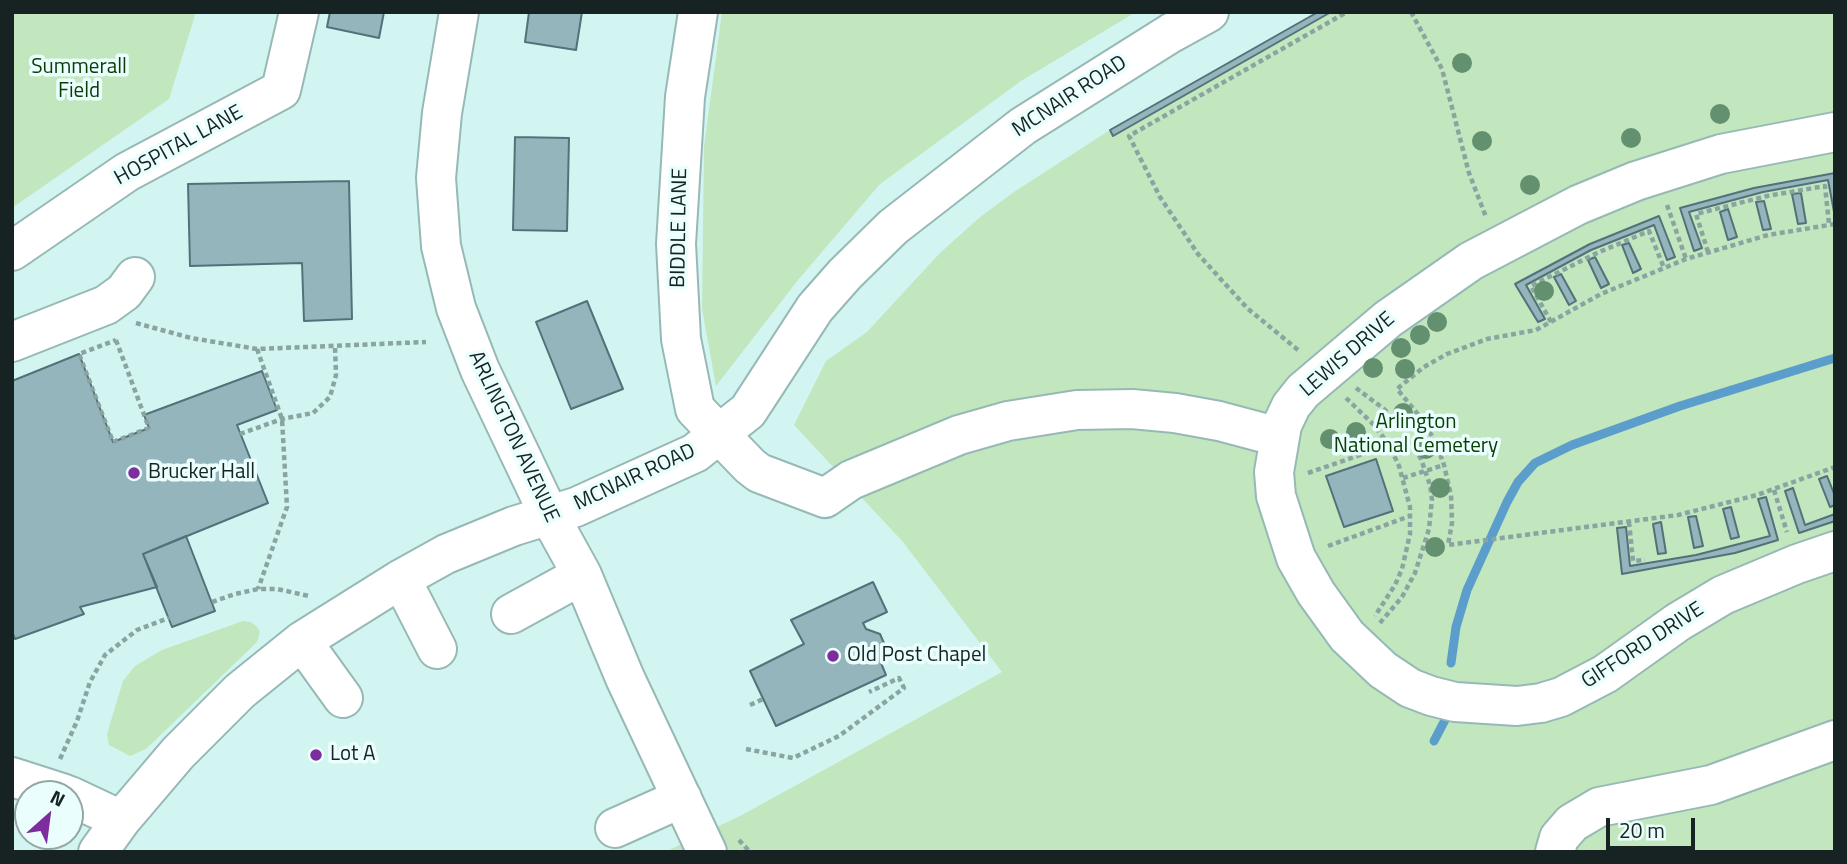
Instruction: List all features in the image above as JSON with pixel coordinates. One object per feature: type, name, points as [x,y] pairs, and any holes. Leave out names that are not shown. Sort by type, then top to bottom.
[{"type":"street","name":"HOSPITAL LANE","points":[[33,242],[281,90],[299,12]]},
{"type":"street","name":"ARLINGTON AVENUE","points":[[458,12],[442,113],[436,178],[441,246],[456,308],[480,370],[582,575],[625,678],[703,844]]},
{"type":"street","name":"BIDDLE LANE","points":[[698,12],[685,97],[676,244],[681,339],[695,409],[718,435]]},
{"type":"street","name":"MCNAIR ROAD","points":[[98,852],[178,752],[240,691],[302,641],[446,554],[514,526],[576,507],[695,453],[753,405],[815,308],[893,227],[1023,126],[1209,12]]},
{"type":"street","name":"LEWIS DRIVE","points":[[1279,437],[1291,406],[1308,386],[1429,288],[1499,245],[1578,205],[1671,169],[1760,145],[1835,132]]},
{"type":"street","points":[[12,342],[106,305],[124,292],[135,277]]},
{"type":"street","points":[[718,435],[759,473],[825,498],[851,480],[959,435],[1008,421],[1052,413],[1111,409],[1175,413],[1279,437]]},
{"type":"street","name":"GIFFORD DRIVE","points":[[1279,437],[1275,466],[1276,496],[1296,558],[1307,579],[1355,645],[1383,670],[1418,691],[1443,700],[1487,706],[1530,705],[1569,693],[1605,674],[1678,622],[1716,599],[1797,564],[1835,551]]},
{"type":"street","points":[[511,614],[582,575]]},
{"type":"street","points":[[401,579],[437,649]]},
{"type":"street","points":[[302,641],[343,698]]},
{"type":"street","points":[[1555,852],[1559,838],[1572,823],[1599,807],[1711,785],[1835,740]]},
{"type":"street","points":[[12,777],[62,777]]},
{"type":"street","points":[[615,828],[682,798]]},
{"type":"street","points":[[84,803],[121,820]]},
{"type":"path","points":[[1308,359],[1247,308],[1198,254],[1160,197],[1129,135],[1347,12]]},
{"type":"path","points":[[1410,12],[1442,69],[1469,173],[1490,226]]},
{"type":"path","points":[[1708,253],[1696,214],[1759,198],[1825,186],[1832,224],[1768,235],[1708,253],[1686,259],[1601,294],[1536,330],[1488,338],[1447,354],[1397,388],[1422,419],[1444,464],[1451,495],[1448,545],[1678,515],[1774,490],[1835,467]]},
{"type":"path","points":[[1670,213],[1686,259]]},
{"type":"path","points":[[1551,322],[1531,286],[1597,253],[1649,232],[1664,268]]},
{"type":"path","points":[[106,305],[129,321],[191,338],[257,349],[426,342]]},
{"type":"path","points":[[116,340],[144,415],[149,428],[113,442],[79,354],[116,340]]},
{"type":"path","points":[[240,435],[282,419],[313,413],[330,397],[336,375],[335,346]]},
{"type":"path","points":[[257,349],[282,419],[287,507],[258,589]]},
{"type":"path","points":[[1349,384],[1397,421],[1416,449],[1430,485],[1432,503],[1429,530],[1421,558],[1402,597],[1379,624]]},
{"type":"path","points":[[1340,393],[1374,425],[1390,445],[1403,478],[1410,516],[1409,543],[1402,569],[1395,585],[1373,618]]},
{"type":"path","points":[[1304,475],[1390,445]]},
{"type":"path","points":[[1403,478],[1444,464]]},
{"type":"path","points":[[1774,490],[1786,529]]},
{"type":"path","points":[[1324,547],[1410,516]]},
{"type":"path","points":[[1629,522],[1633,561],[1645,560]]},
{"type":"path","points":[[212,602],[258,589],[277,589],[308,595],[318,602]]},
{"type":"path","points":[[62,777],[90,682],[106,655],[137,630],[169,618]]},
{"type":"path","points":[[746,749],[793,758],[839,736],[904,688],[899,678],[869,692]]},
{"type":"path","points":[[750,705],[763,699]]},
{"type":"green space","name":"Summerall Field","points":[[12,12],[196,12],[169,99],[12,208]]},
{"type":"green space","points":[[722,12],[1136,12],[1021,81],[880,184],[798,280],[716,386],[702,309],[704,147]]},
{"type":"green space","name":"Arlington National Cemetery","points":[[1318,12],[1835,12],[1835,852],[665,852],[742,815],[1002,672],[903,542],[794,425],[826,361],[867,332],[939,254],[980,217],[1014,192],[1110,130]]},
{"type":"green space","points":[[243,621],[251,622],[257,627],[260,632],[257,642],[146,749],[130,756],[109,745],[107,734],[123,681],[135,666],[162,650]]},
{"type":"building","points":[[330,12],[384,12],[379,38],[327,27]]},
{"type":"building","points":[[529,12],[582,12],[576,50],[525,42]]},
{"type":"building","points":[[1318,12],[1331,12],[1113,136],[1110,130]]},
{"type":"building","points":[[515,137],[569,138],[567,231],[513,230]]},
{"type":"building","points":[[1835,173],[1835,217],[1828,180],[1763,192],[1689,212],[1702,248],[1694,251],[1680,208],[1754,188]]},
{"type":"building","points":[[349,181],[352,319],[304,321],[302,263],[190,266],[188,184]]},
{"type":"building","points":[[1801,193],[1806,223],[1798,224],[1792,194]]},
{"type":"building","points":[[1764,201],[1771,229],[1763,230],[1756,202]]},
{"type":"building","points":[[1728,209],[1737,237],[1728,240],[1720,212]]},
{"type":"building","points":[[1659,216],[1675,257],[1667,260],[1654,225],[1591,250],[1526,285],[1545,319],[1538,322],[1515,284],[1590,244]]},
{"type":"building","points":[[1629,243],[1641,269],[1633,273],[1622,245]]},
{"type":"building","points":[[1595,257],[1609,284],[1601,288],[1588,260]]},
{"type":"building","points":[[1561,274],[1576,301],[1569,305],[1554,277]]},
{"type":"building","points":[[587,301],[623,389],[571,409],[536,322]]},
{"type":"building","name":"Brucker Hall","points":[[79,354],[113,442],[149,428],[144,415],[262,371],[277,410],[237,425],[268,503],[143,554],[157,587],[80,607],[84,614],[15,639],[12,631],[12,381]]},
{"type":"building","points":[[1376,459],[1393,511],[1344,527],[1326,476]]},
{"type":"building","points":[[1827,476],[1835,496],[1835,505],[1830,507],[1819,479]]},
{"type":"building","points":[[1793,488],[1805,525],[1835,514],[1835,521],[1799,533],[1785,491]]},
{"type":"building","points":[[1766,497],[1778,540],[1735,553],[1622,574],[1617,528],[1626,527],[1630,566],[1696,555],[1770,536],[1758,499]]},
{"type":"building","points":[[1731,507],[1739,537],[1731,539],[1723,509]]},
{"type":"building","points":[[1696,516],[1703,546],[1694,548],[1688,517]]},
{"type":"building","points":[[1661,522],[1666,553],[1658,554],[1653,524]]},
{"type":"building","points":[[186,536],[215,611],[172,627],[143,554]]},
{"type":"building","name":"Old Post Chapel","points":[[873,582],[887,612],[863,623],[866,629],[880,634],[887,650],[881,663],[886,675],[776,726],[750,671],[804,644],[791,620]]},
{"type":"waterway","points":[[1451,663],[1456,627],[1467,590],[1507,502],[1518,482],[1535,463],[1572,445],[1680,406],[1835,358]]},
{"type":"waterway","points":[[1434,741],[1445,720]]},
{"type":"place","name":"Brucker Hall","points":[[134,473]]},
{"type":"place","name":"Old Post Chapel","points":[[833,656]]},
{"type":"place","name":"Lot A","points":[[316,755]]}]
